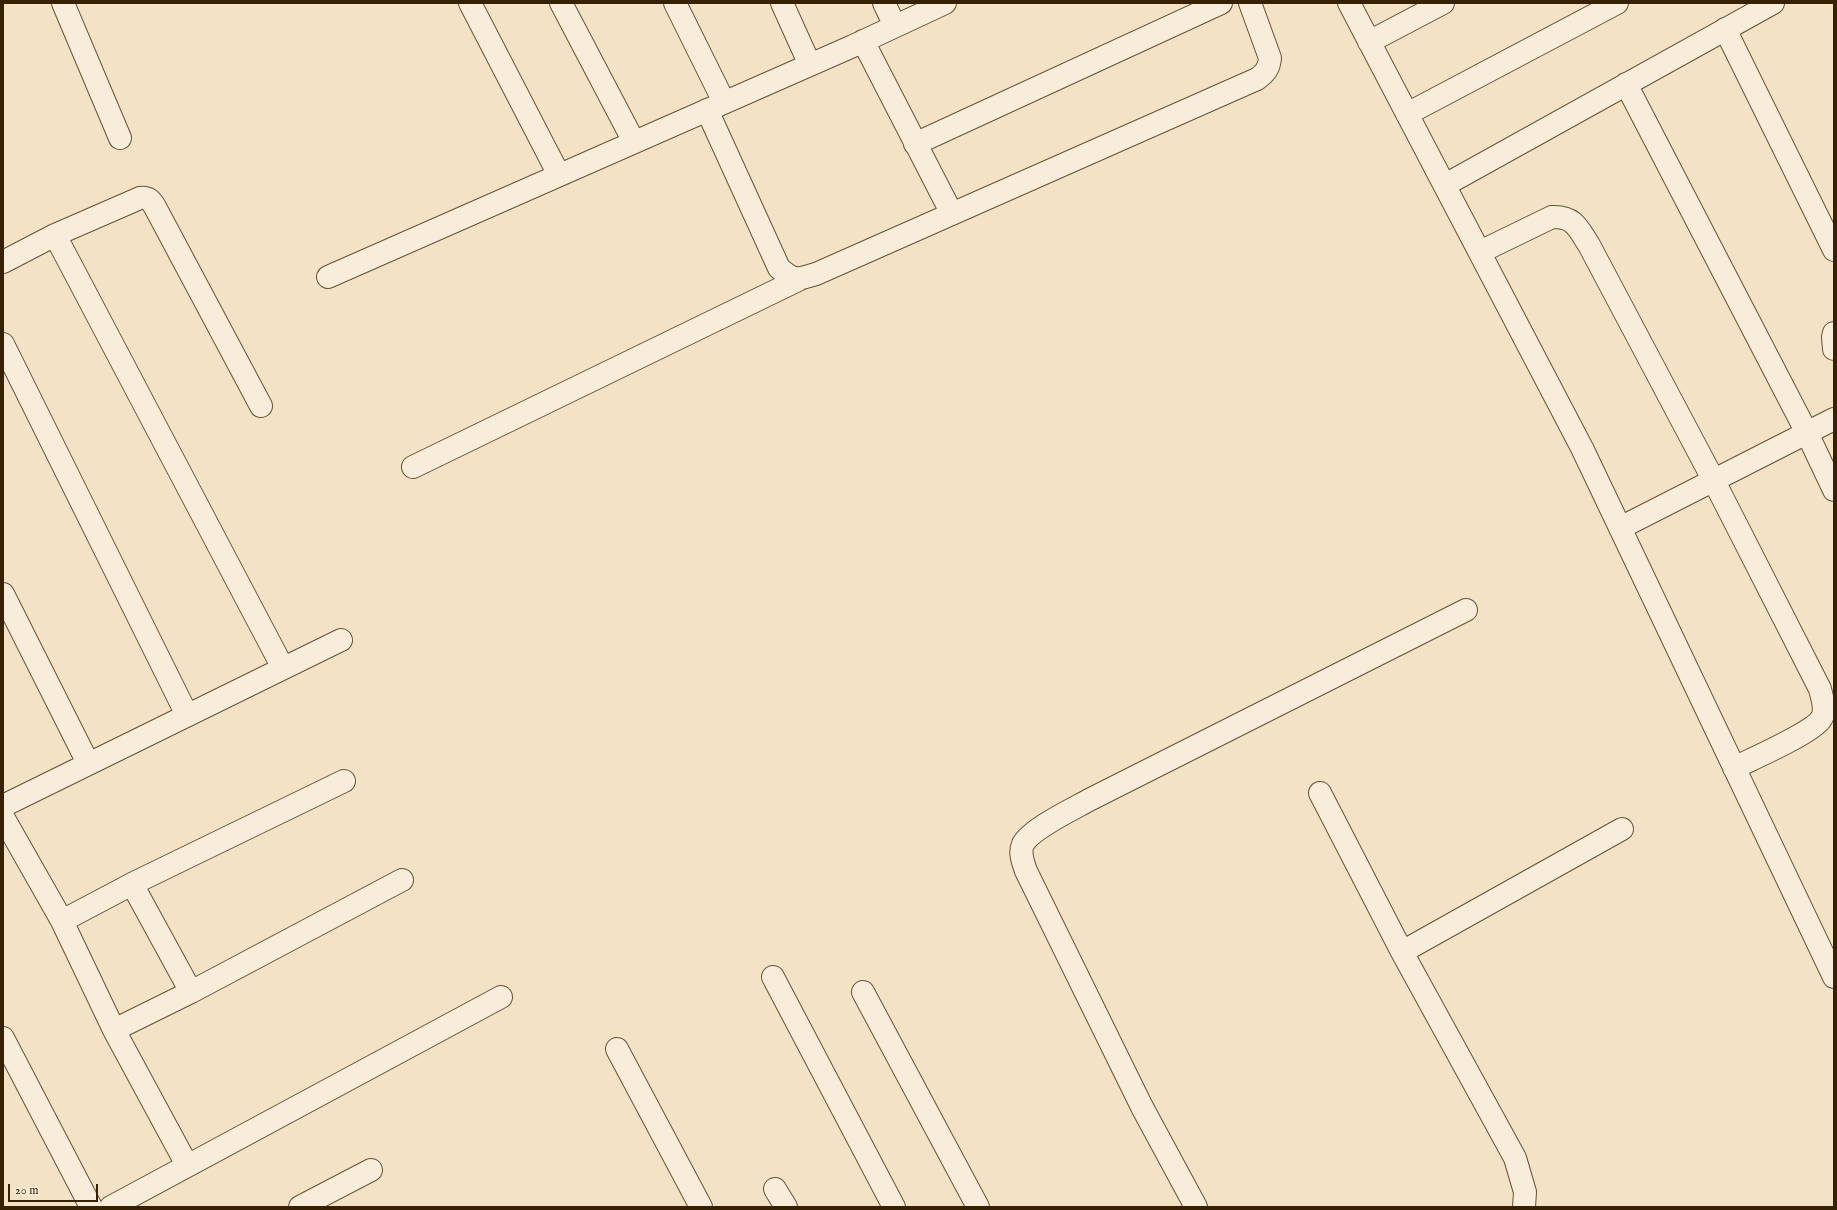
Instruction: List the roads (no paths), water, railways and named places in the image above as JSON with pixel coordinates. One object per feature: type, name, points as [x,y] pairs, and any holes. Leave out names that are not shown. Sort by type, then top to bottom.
[{"type":"street","points":[[63,3],[120,138]]},
{"type":"street","points":[[470,3],[559,175]]},
{"type":"street","points":[[561,3],[634,142]]},
{"type":"street","points":[[675,3],[779,268],[790,277],[798,280]]},
{"type":"street","points":[[782,3],[810,64]]},
{"type":"street","points":[[884,3],[895,26]]},
{"type":"street","points":[[328,277],[863,41],[945,3]]},
{"type":"street","points":[[915,144],[1221,3]]},
{"type":"street","points":[[413,467],[798,280],[816,274],[1257,79],[1264,74],[1269,66],[1270,58],[1250,3]]},
{"type":"street","points":[[1349,3],[1582,448],[1834,977]]},
{"type":"street","points":[[1369,42],[1443,3]]},
{"type":"street","points":[[1407,114],[1617,3]]},
{"type":"street","points":[[1445,185],[1773,3]]},
{"type":"street","points":[[1725,29],[1834,250]]},
{"type":"street","points":[[863,41],[952,214]]},
{"type":"street","points":[[1626,84],[1807,433],[1834,490]]},
{"type":"street","points":[[3,262],[56,235],[140,198],[146,197],[151,201],[261,406]]},
{"type":"street","points":[[1480,252],[1552,217],[1564,216],[1575,223],[1589,244],[1714,481],[1820,689],[1828,717],[1804,733],[1734,768]]},
{"type":"street","points":[[56,235],[283,668]]},
{"type":"street","points":[[1834,333],[1834,349]]},
{"type":"street","points":[[3,344],[187,715]]},
{"type":"street","points":[[1620,528],[1834,419]]},
{"type":"street","points":[[3,594],[88,763]]},
{"type":"street","points":[[1196,1207],[1142,1107],[1026,871],[1021,858],[1023,844],[1034,832],[1089,800],[1466,610]]},
{"type":"street","points":[[3,806],[341,640]]},
{"type":"street","points":[[62,921],[132,884],[344,781]]},
{"type":"street","points":[[1320,793],[1402,952],[1515,1158],[1525,1192],[1524,1207]]},
{"type":"street","points":[[3,817],[62,921],[114,1030],[187,1165]]},
{"type":"street","points":[[1402,952],[1622,829]]},
{"type":"street","points":[[114,1030],[191,992],[402,880]]},
{"type":"street","points":[[132,884],[191,992]]},
{"type":"street","points":[[773,977],[894,1207]]},
{"type":"street","points":[[863,992],[978,1207]]},
{"type":"street","points":[[111,1207],[501,997]]},
{"type":"street","points":[[3,1038],[91,1207]]},
{"type":"street","points":[[617,1049],[701,1207]]},
{"type":"street","points":[[300,1207],[371,1170]]}]
